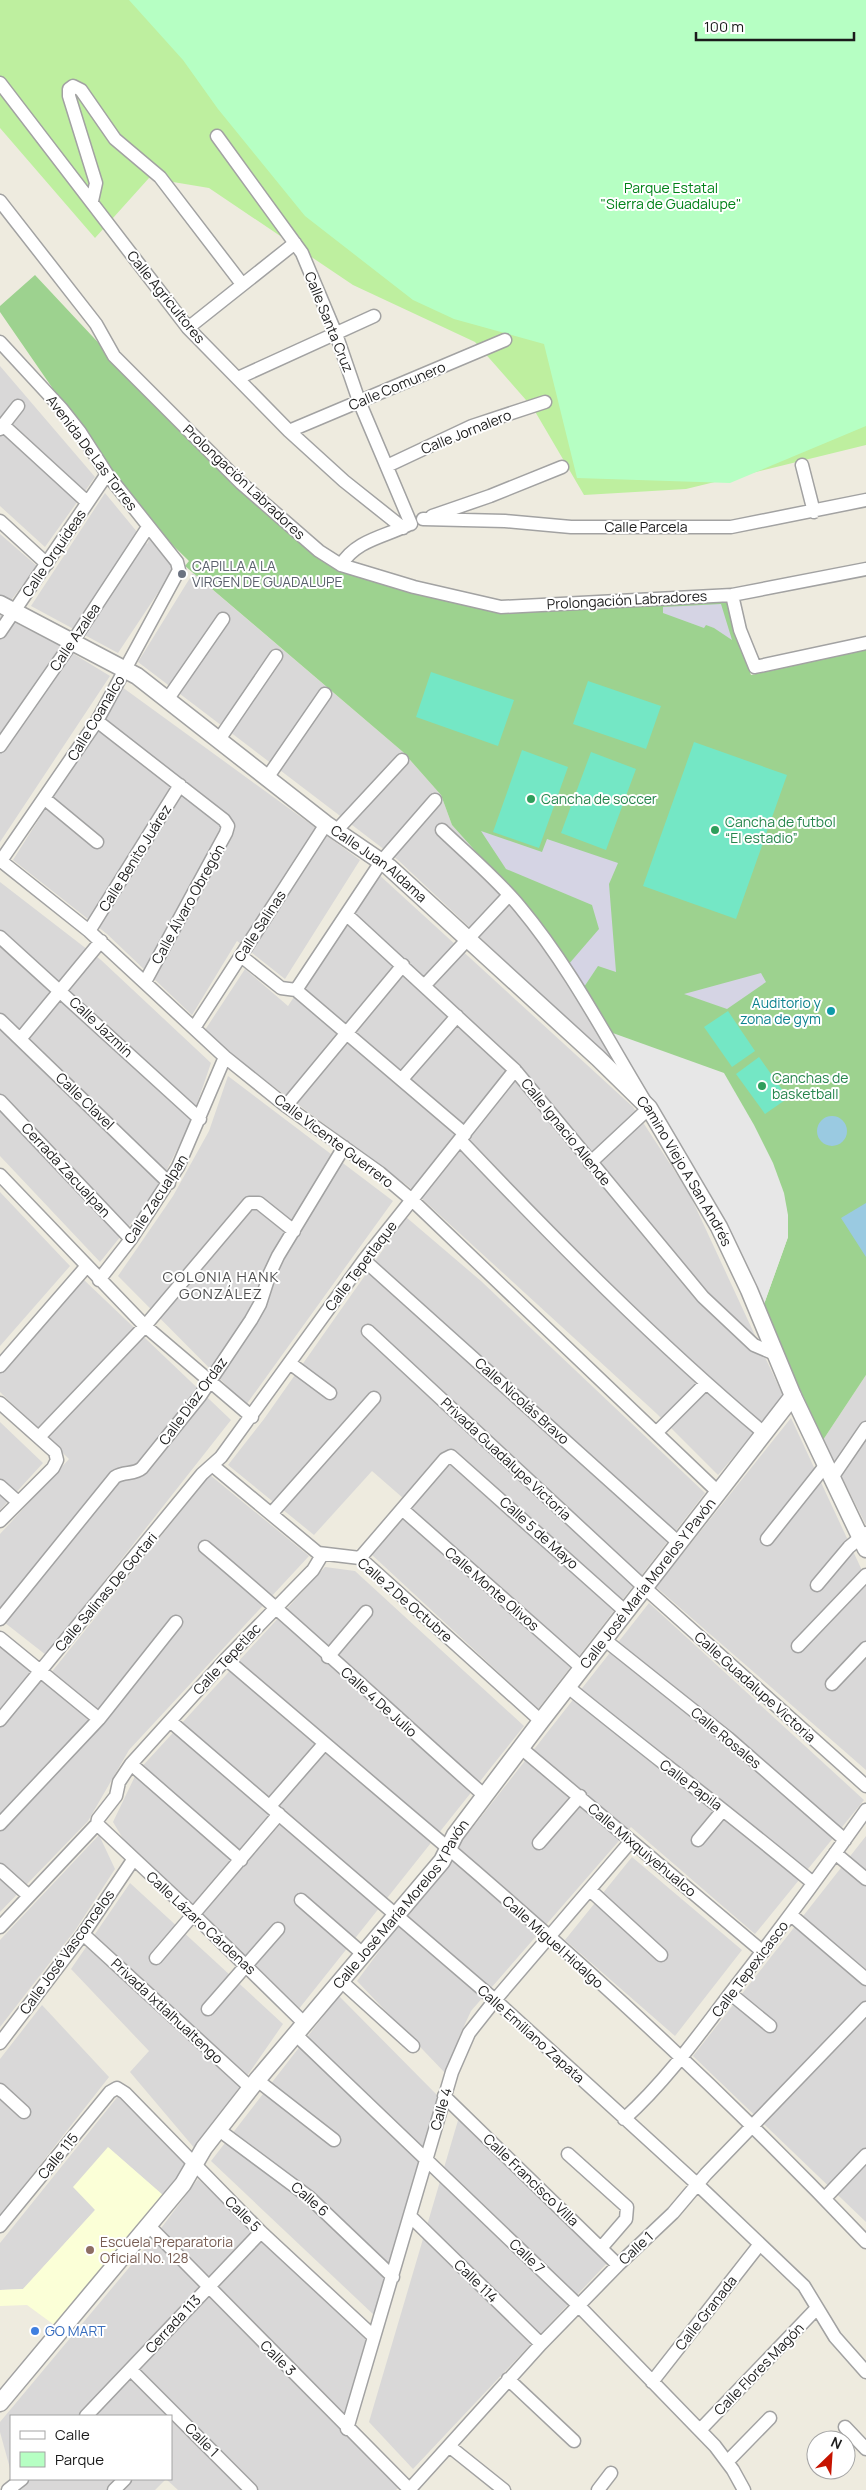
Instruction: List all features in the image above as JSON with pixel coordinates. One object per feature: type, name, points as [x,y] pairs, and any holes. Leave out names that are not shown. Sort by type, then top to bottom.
[{"type":"street","name":"Calle Agricultores","points":[[0,83],[188,328],[289,431],[344,481],[407,526]]},
{"type":"street","points":[[92,201],[96,183],[81,142],[69,96],[69,89],[73,86],[81,90],[116,139],[160,177],[242,284]]},
{"type":"street","name":"Calle Santa Cruz","points":[[217,136],[295,242],[336,334],[360,401],[387,466],[407,526]]},
{"type":"street","name":"Prolongación Labradores","points":[[0,201],[16,224],[96,324],[114,356],[241,483],[319,551],[341,565],[414,587],[502,607],[732,595],[866,569]]},
{"type":"street","points":[[0,221],[16,224]]},
{"type":"street","points":[[188,328],[295,242]]},
{"type":"street","points":[[238,378],[374,316]]},
{"type":"street","name":"Calle Comunero","points":[[289,431],[505,340]]},
{"type":"street","name":"Avenida De Las Torres","points":[[1,346],[61,408],[80,432],[107,474],[179,567]]},
{"type":"street","name":"Calle Jornalero","points":[[387,466],[472,426],[545,402]]},
{"type":"street","points":[[18,406],[1,427],[88,502]]},
{"type":"street","points":[[802,465],[814,512]]},
{"type":"street","points":[[341,565],[356,547],[562,467]]},
{"type":"street","name":"Calle Orquídeas","points":[[0,632],[107,474]]},
{"type":"street","name":"Calle Parcela","points":[[424,519],[505,521],[571,527],[731,526],[814,512],[866,500]]},
{"type":"street","points":[[0,522],[47,564]]},
{"type":"street","name":"Calle Azalea","points":[[0,746],[73,641],[148,527]]},
{"type":"street","name":"Calle Coanalco","points":[[0,861],[45,799],[97,721],[178,573],[179,567]]},
{"type":"street","points":[[732,595],[740,630],[755,667],[866,643]]},
{"type":"street","name":"Calle Juan Aldama","points":[[0,604],[126,670],[331,828],[381,862],[598,1058],[649,1108]]},
{"type":"street","points":[[167,700],[223,619]]},
{"type":"street","points":[[218,740],[276,656]]},
{"type":"street","points":[[267,778],[325,694]]},
{"type":"street","points":[[97,721],[180,785]]},
{"type":"street","name":"Calle Salinas","points":[[194,1028],[241,956],[331,828],[402,760]]},
{"type":"street","name":"Calle Álvaro Obregón","points":[[145,982],[226,833],[228,826],[224,820],[180,785]]},
{"type":"street","name":"Calle Benito Juárez","points":[[89,931],[180,785]]},
{"type":"street","points":[[45,799],[97,842]]},
{"type":"street","points":[[296,990],[381,862],[435,800]]},
{"type":"street","name":"Camino Viejo A San Andrés","points":[[442,830],[509,895],[559,960],[649,1108],[719,1227],[828,1473],[864,1540]]},
{"type":"street","name":"Calle Vicente Guerrero","points":[[0,861],[101,941],[225,1057],[286,1106],[380,1173],[412,1200],[718,1492]]},
{"type":"street","points":[[424,986],[509,895]]},
{"type":"street","name":"Calle Ignacio Allende","points":[[347,915],[515,1070],[590,1163],[703,1297],[754,1345],[775,1354]]},
{"type":"street","name":"Calle Jazmín","points":[[0,937],[200,1119]]},
{"type":"street","points":[[21,1038],[101,941]]},
{"type":"street","points":[[241,956],[281,988],[296,990],[402,1079],[462,1137],[558,1243],[705,1384],[764,1433]]},
{"type":"street","points":[[286,1106],[403,966]]},
{"type":"street","points":[[402,1079],[457,1016]]},
{"type":"street","name":"Calle Clavel","points":[[0,1020],[21,1038],[169,1183]]},
{"type":"street","name":"Calle Zacualpan","points":[[99,1280],[131,1239],[169,1183],[186,1152],[225,1057]]},
{"type":"street","name":"Calle Tepetlaque","points":[[212,1465],[221,1457],[252,1417],[364,1260],[515,1070]]},
{"type":"street","name":"Cerrada Zacualpan","points":[[0,1101],[131,1239]]},
{"type":"street","points":[[590,1163],[649,1108]]},
{"type":"street","name":"Calle Díaz Ordaz","points":[[0,1619],[116,1477],[122,1473],[136,1472],[142,1468],[209,1382],[260,1304],[270,1273],[344,1147]]},
{"type":"street","points":[[0,1175],[144,1326],[252,1417]]},
{"type":"street","points":[[39,1437],[144,1326],[250,1203],[259,1203],[294,1231]]},
{"type":"street","name":"Calle Nicolás Bravo","points":[[364,1260],[679,1543]]},
{"type":"street","points":[[0,1366],[86,1267]]},
{"type":"street","name":"Privada Guadalupe Victoria","points":[[368,1331],[645,1588]]},
{"type":"street","points":[[291,1364],[330,1393]]},
{"type":"street","points":[[656,1433],[705,1384]]},
{"type":"street","name":"Calle José María Morelos Y Pavón","points":[[0,2403],[183,2184],[204,2148],[254,2084],[442,1861],[455,1835],[484,1796],[793,1396]]},
{"type":"street","points":[[271,1514],[374,1398]]},
{"type":"street","points":[[0,1403],[55,1452],[57,1460],[53,1468],[0,1522]]},
{"type":"street","points":[[767,1539],[828,1473],[866,1428]]},
{"type":"street","name":"Calle 5 de Mayo","points":[[402,1509],[445,1459],[452,1456],[626,1612]]},
{"type":"street","points":[[212,1465],[322,1554]]},
{"type":"street","name":"Calle Salinas De Gortari","points":[[0,1720],[202,1474],[212,1465]]},
{"type":"street","points":[[0,1486],[18,1502]]},
{"type":"street","points":[[360,1558],[402,1509]]},
{"type":"street","name":"Calle Monte Olivos","points":[[402,1509],[582,1668]]},
{"type":"street","points":[[817,1585],[864,1540]]},
{"type":"street","name":"Calle 4 De Julio","points":[[205,1547],[276,1606],[328,1657],[484,1796]]},
{"type":"street","name":"Calle 2 De Octubre","points":[[322,1554],[360,1558],[541,1721]]},
{"type":"street","name":"Calle Tepetlac","points":[[0,1926],[96,1824],[116,1796],[119,1782],[131,1764],[226,1658],[313,1570],[322,1554]]},
{"type":"street","points":[[798,1646],[866,1574]]},
{"type":"street","name":"Calle Guadalupe Victoria","points":[[645,1588],[866,1786]]},
{"type":"street","points":[[328,1657],[366,1612]]},
{"type":"street","points":[[0,1824],[99,1719],[176,1622]]},
{"type":"street","points":[[0,1638],[99,1719]]},
{"type":"street","name":"Calle Rosales","points":[[605,1640],[728,1738],[845,1840]]},
{"type":"street","points":[[832,1684],[866,1648]]},
{"type":"street","name":"Calle Miguel Hidalgo","points":[[226,1658],[550,1938],[754,2126],[826,2198],[866,2242]]},
{"type":"street","name":"Calle Papila","points":[[568,1687],[813,1883]]},
{"type":"street","name":"Calle Emiliano Zapata","points":[[170,1721],[494,2000],[698,2185],[804,2286],[835,2338],[866,2372]]},
{"type":"street","points":[[156,1958],[241,1860],[324,1744]]},
{"type":"street","name":"Calle Mixquiyehualco","points":[[521,1748],[762,1952]]},
{"type":"street","points":[[131,1764],[241,1860]]},
{"type":"street","points":[[539,1844],[580,1796]]},
{"type":"street","points":[[698,1840],[723,1810]]},
{"type":"street","name":"Calle Tepexicasco","points":[[624,2119],[659,2085],[681,2059],[791,1915],[866,1810]]},
{"type":"street","name":"Calle Lázaro Cárdenas","points":[[96,1824],[246,1966],[300,2029]]},
{"type":"street","name":"Calle 4","points":[[348,2429],[373,2336],[393,2277],[428,2159],[444,2096],[469,2033],[494,2000],[550,1938],[631,1841]]},
{"type":"street","points":[[835,1853],[866,1879]]},
{"type":"street","name":"Calle José Vasconcelos","points":[[0,2043],[83,1934],[133,1860]]},
{"type":"street","points":[[0,1870],[29,1896]]},
{"type":"street","points":[[590,1890],[661,1955]]},
{"type":"street","points":[[301,1900],[364,1954]]},
{"type":"street","points":[[791,1915],[866,1979]]},
{"type":"street","points":[[208,2009],[278,1929]]},
{"type":"street","name":"Privada Ixtlalhualtengo","points":[[83,1934],[254,2084],[334,2140]]},
{"type":"street","points":[[341,1981],[414,2046]]},
{"type":"street","points":[[731,1994],[770,2026]]},
{"type":"street","name":"Calle 1","points":[[409,2490],[541,2344],[618,2265],[673,2213],[866,2008]]},
{"type":"street","name":"Calle 7","points":[[300,2029],[700,2430],[727,2462],[744,2490]]},
{"type":"street","name":"Calle 5","points":[[117,2088],[125,2092],[260,2232],[373,2336]]},
{"type":"street","name":"Calle 115","points":[[0,2226],[110,2092],[117,2088]]},
{"type":"street","points":[[0,2090],[24,2112]]},
{"type":"street","name":"Calle Francisco Villa","points":[[444,2096],[618,2265]]},
{"type":"street","name":"Calle 6","points":[[219,2130],[309,2197],[393,2277]]},
{"type":"street","points":[[568,2154],[627,2207],[626,2219],[601,2248]]},
{"type":"street","points":[[826,2198],[866,2155]]},
{"type":"street","name":"Calle 114","points":[[411,2217],[541,2344]]},
{"type":"street","name":"Calle 3","points":[[148,2226],[409,2490]]},
{"type":"street","name":"Cerrada 113","points":[[87,2415],[260,2232]]},
{"type":"street","name":"Calle Granada","points":[[652,2382],[760,2244]]},
{"type":"street","name":"Calle Flores Magón","points":[[700,2430],[818,2308]]},
{"type":"street","name":"Calle 1","points":[[131,2370],[251,2490]]},
{"type":"street","points":[[508,2379],[574,2441]]},
{"type":"street","points":[[727,2462],[770,2418]]},
{"type":"street","points":[[845,2427],[866,2449]]},
{"type":"street","points":[[449,2446],[504,2490]]},
{"type":"street","points":[[598,2490],[611,2473]]},
{"type":"street","points":[[8,2490],[21,2480]]},
{"type":"street","points":[[114,2490],[124,2480]]},
{"type":"shaded area","points":[[0,366],[95,477],[45,547],[0,506]]},
{"type":"shaded area","points":[[105,493],[147,544],[154,530],[179,561],[118,653],[31,606]]},
{"type":"shaded area","points":[[0,534],[37,566],[0,615]]},
{"type":"shaded area","points":[[193,573],[403,752],[441,795],[452,825],[521,902],[616,1050],[608,1058],[398,860],[138,662]]},
{"type":"shaded area","points":[[721,604],[732,640],[714,628],[706,625],[704,628],[663,613],[663,607]]},
{"type":"shaded area","points":[[0,615],[59,645],[110,676],[0,842]]},
{"type":"shaded area","points":[[122,687],[360,860],[285,979],[237,941],[192,1015],[107,934],[13,860]]},
{"type":"shaded area","points":[[481,831],[542,852],[547,839],[618,863],[609,884],[616,972],[598,966],[582,990],[568,965],[599,929],[592,905],[506,869]]},
{"type":"shaded area","points":[[376,872],[633,1107],[689,1193],[784,1398],[718,1475],[656,1413],[408,1186],[246,1066],[205,1030],[245,969],[288,1006]]},
{"type":"shaded area","points":[[0,882],[101,960],[211,1063],[190,1124],[154,1195],[100,1262],[0,1156]]},
{"type":"shaded area","points":[[761,973],[766,982],[727,1009],[684,994]]},
{"type":"shaded area","points":[[610,1032],[724,1073],[754,1125],[773,1163],[784,1193],[788,1215],[788,1237],[763,1307]]},
{"type":"shaded area","points":[[228,1076],[393,1201],[246,1405],[118,1276],[173,1196],[209,1131]]},
{"type":"shaded area","points":[[0,1192],[70,1266],[0,1346]]},
{"type":"shaded area","points":[[406,1217],[481,1281],[705,1493],[538,1709],[371,1554],[411,1505],[372,1471],[314,1535],[228,1465],[264,1419]]},
{"type":"shaded area","points":[[83,1279],[231,1420],[46,1655],[0,1619],[0,1534],[69,1459],[0,1392],[0,1373]]},
{"type":"shaded area","points":[[866,1375],[866,1525],[823,1440]]},
{"type":"shaded area","points":[[791,1418],[866,1579],[866,1770],[656,1587]]},
{"type":"shaded area","points":[[0,1422],[43,1463],[0,1510]]},
{"type":"shaded area","points":[[210,1475],[309,1556],[129,1750],[88,1821],[0,1912],[0,1640],[46,1679]]},
{"type":"shaded area","points":[[325,1567],[355,1571],[524,1726],[298,2010],[134,1857],[113,1822],[137,1772]]},
{"type":"shaded area","points":[[649,1603],[864,1800],[755,1934],[631,1827],[471,2011],[459,2037],[447,2075],[357,1981],[440,1869]]},
{"type":"shaded area","points":[[99,1835],[115,1869],[76,1929],[0,2027],[0,1940]]},
{"type":"shaded area","points":[[866,1836],[866,2222],[693,2056]]},
{"type":"shaded area","points":[[632,1857],[742,1950],[675,2036],[565,1940]]},
{"type":"shaded area","points":[[130,1883],[283,2024],[196,2150],[130,2072],[149,2051],[71,1969]]},
{"type":"shaded area","points":[[339,1996],[438,2096],[375,2316],[211,2161]]},
{"type":"shaded area","points":[[42,2005],[109,2077],[0,2216],[0,2059]]},
{"type":"shaded area","points":[[119,2095],[186,2165],[164,2196],[109,2148],[95,2210],[23,2289],[0,2290],[0,2243]]},
{"type":"shaded area","points":[[459,2117],[608,2262],[413,2469],[369,2422]]},
{"type":"shaded area","name":"Escuela Preparatoria Oficial No. 128","points":[[108,2147],[164,2196],[57,2327],[27,2305],[0,2306],[0,2290],[23,2289],[95,2210],[73,2187]]},
{"type":"shaded area","points":[[198,2179],[370,2336],[342,2426],[401,2486],[396,2490],[178,2490],[167,2480],[172,2480],[172,2415],[10,2415],[10,2468],[0,2432],[0,2422],[153,2239]]},
{"type":"shaded area","points":[[13,2480],[165,2480],[155,2490],[16,2490]]},
{"type":"green space","name":"Parque Estatal \"Sierra de Guadalupe\"","points":[[0,0],[866,0],[866,445],[686,489],[584,495],[533,408],[475,342],[353,285],[209,188],[149,178],[95,238],[0,128]]},
{"type":"green space","name":"Parque Estatal \"Sierra de Guadalupe\"","points":[[129,0],[866,0],[866,426],[730,483],[577,478],[544,344],[454,319],[413,300],[305,216],[218,109],[183,60]]},
{"type":"green space","points":[[35,275],[181,431],[315,555],[349,574],[498,612],[726,600],[751,675],[866,650],[866,1375],[823,1440],[763,1307],[788,1237],[610,1032],[521,902],[452,825],[441,795],[403,752],[185,566],[189,561],[151,524],[111,473],[0,312],[0,306]]},
{"type":"green space","points":[[431,672],[514,700],[498,746],[416,717]]},
{"type":"green space","name":"Cancha de soccer","points":[[588,681],[661,706],[646,749],[573,724]]},
{"type":"green space","name":"Cancha de futbol “El estadio”","points":[[694,742],[787,775],[736,919],[643,886]]},
{"type":"green space","name":"Cancha de soccer","points":[[522,750],[568,767],[539,848],[493,832]]},
{"type":"green space","name":"Cancha de soccer","points":[[591,752],[636,769],[606,850],[561,833]]},
{"type":"green space","name":"Canchas de basketball","points":[[728,1011],[755,1051],[732,1067],[704,1027]]},
{"type":"green space","name":"Canchas de basketball","points":[[759,1057],[788,1098],[765,1114],[736,1074]]},
{"type":"water","points":[[832,1116],[843,1120],[847,1131],[843,1142],[832,1146],[821,1142],[817,1131],[821,1120]]},
{"type":"water","points":[[866,1203],[866,1257],[841,1218]]},
{"type":"place","name":"CAPILLA A LA VIRGEN DE GUADALUPE","points":[[182,574]]},
{"type":"place","name":"Cancha de soccer","points":[[531,799]]},
{"type":"place","name":"Cancha de futbol “El estadio”","points":[[715,830]]},
{"type":"place","name":"Auditorio y zona de gym","points":[[831,1011]]},
{"type":"place","name":"Canchas de basketball","points":[[762,1086]]},
{"type":"place","name":"Escuela Preparatoria Oficial No. 128","points":[[90,2250]]},
{"type":"place","name":"GO MART","points":[[35,2331]]},
{"type":"district","name":"COLONIA HANK GONZÁLEZ","points":[[221,1286]]}]
